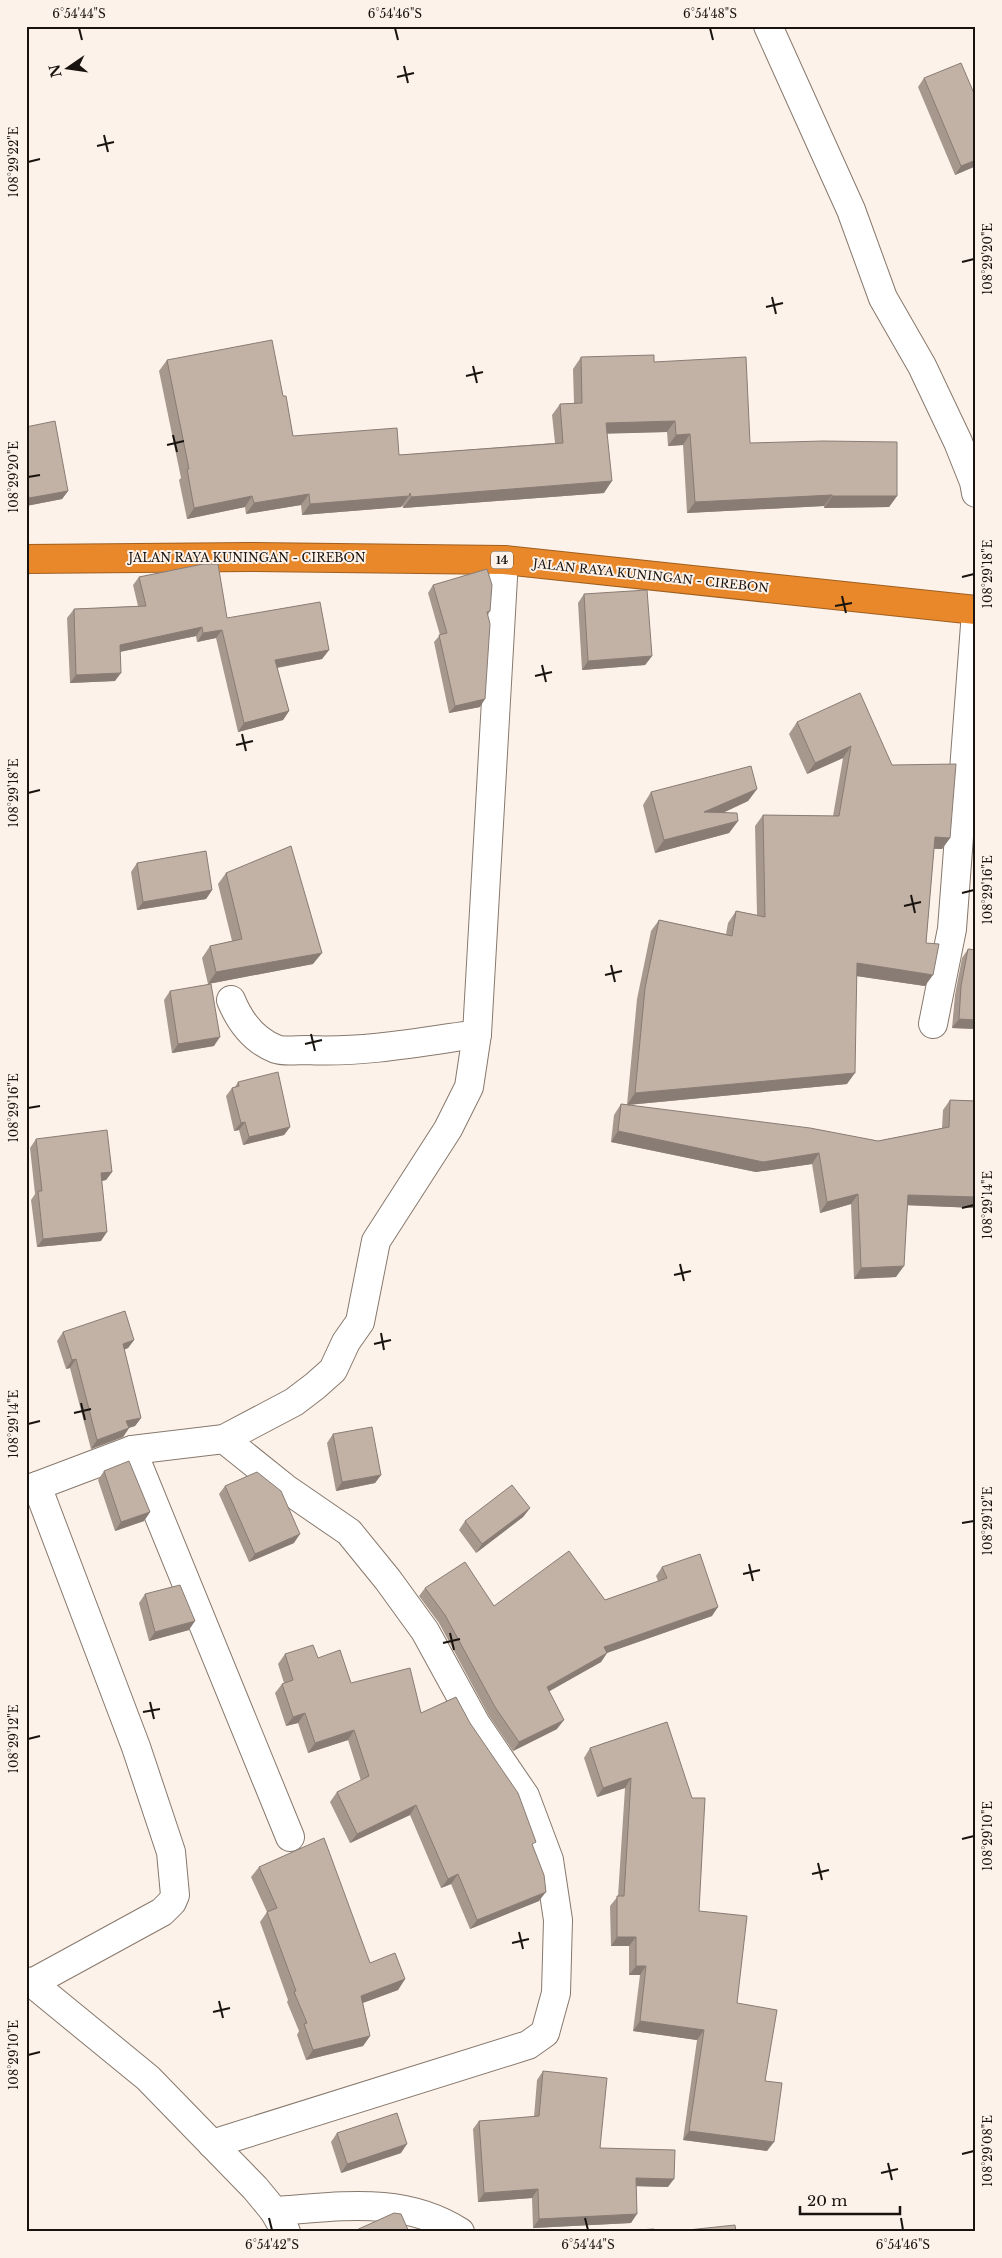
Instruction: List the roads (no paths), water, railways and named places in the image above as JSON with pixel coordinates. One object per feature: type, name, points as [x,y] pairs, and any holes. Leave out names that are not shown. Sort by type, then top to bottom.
[{"type":"highway","name":"JALAN RAYA KUNINGAN - CIREBON","points":[[26,558],[504,560],[976,611]]},
{"type":"street","points":[[768,26],[851,210],[883,298],[930,383],[958,442],[974,482],[976,493]]},
{"type":"street","points":[[460,2232],[442,2220],[386,2206],[280,2222],[255,2188],[148,2078],[29,1982],[162,1912],[172,1902],[175,1895],[171,1852],[136,1747],[32,1488],[132,1450],[224,1439],[294,1402],[333,1370],[346,1342],[360,1322],[376,1241],[448,1129],[469,1088],[477,1034],[504,560]]},
{"type":"street","points":[[933,1024],[952,929],[976,611]]},
{"type":"street","points":[[231,1000],[238,1018],[251,1034],[277,1049],[330,1051],[383,1048],[477,1034]]},
{"type":"street","points":[[212,2144],[528,2045],[545,2033],[556,1994],[558,1920],[549,1860],[525,1796],[476,1724],[420,1624],[388,1580],[349,1532],[286,1488],[224,1439]]},
{"type":"street","points":[[132,1450],[290,1837]]}]
